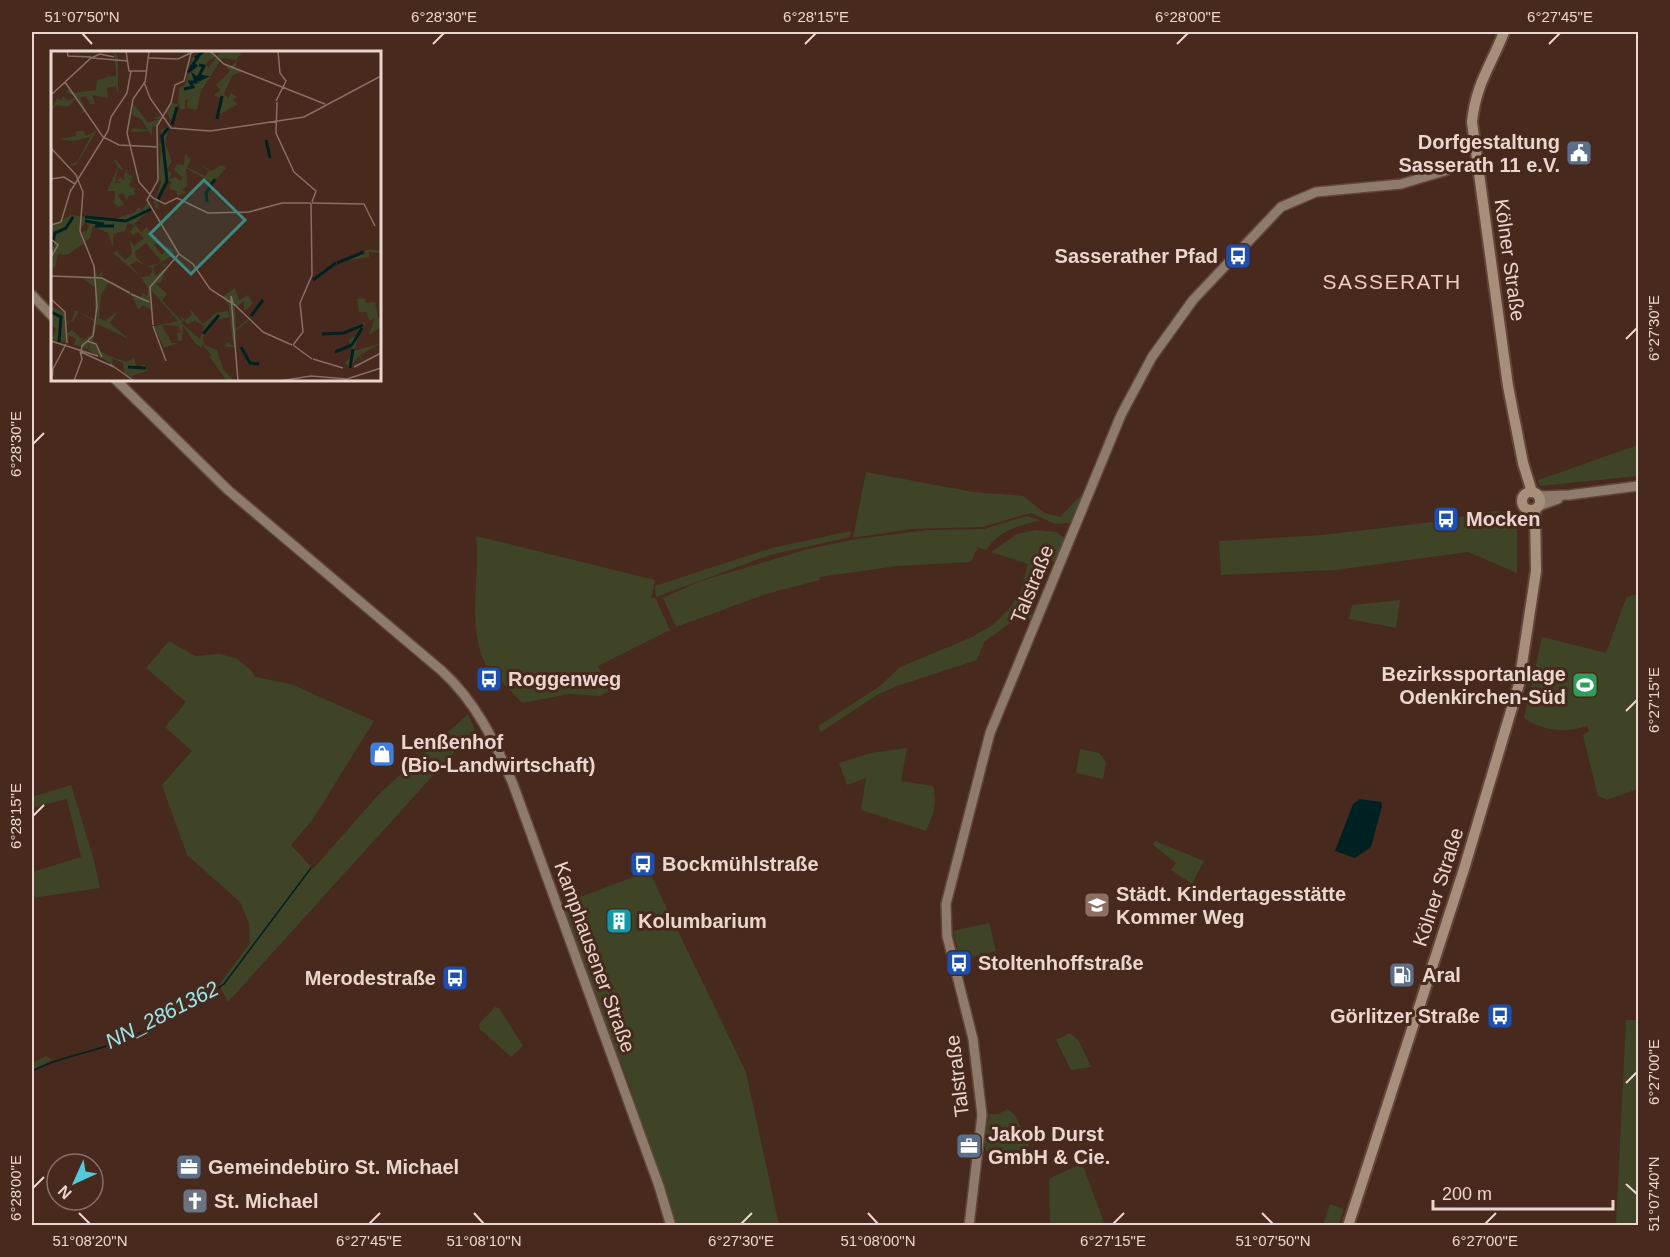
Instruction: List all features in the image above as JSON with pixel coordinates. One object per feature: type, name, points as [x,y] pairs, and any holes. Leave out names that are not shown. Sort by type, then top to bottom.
[{"type":"main road","name":"Kölner Straße","points":[[1348,1226],[1464,869],[1519,684],[1537,554],[1532,501],[1522,464],[1508,386],[1472,122],[1474,101],[1482,76],[1504,32]]},
{"type":"street","name":"Talstraße","points":[[969,1226],[982,1115],[973,1039],[947,936],[946,904],[990,733],[1121,415],[1152,357],[1193,300],[1281,207],[1316,192],[1401,184],[1458,167],[1478,165]]},
{"type":"street","points":[[32,295],[51,315]]},
{"type":"street","name":"Kamphausener Straße","points":[[117,381],[222,484],[436,665],[474,706],[491,735],[513,784],[659,1186],[671,1226]]},
{"type":"street","points":[[1532,501],[1638,486]]},
{"type":"green space","points":[[1638,445],[1638,476],[1540,486],[1538,480]]},
{"type":"green space","points":[[866,472],[973,492],[1023,496],[1045,513],[1060,517],[1086,490],[1071,523],[1055,524],[1031,513],[982,527],[911,529],[853,538]]},
{"type":"green space","points":[[1493,511],[1517,513],[1517,573],[1468,552],[1335,570],[1221,575],[1219,541],[1323,535],[1432,522]]},
{"type":"green space","points":[[1027,516],[1040,520],[1004,533],[986,550],[978,547],[971,562],[898,566],[819,577],[820,580],[766,594],[676,627],[663,598],[698,582],[808,549],[857,539],[927,530],[984,529]]},
{"type":"green space","points":[[1036,530],[1056,532],[1066,539],[1056,562],[1046,558],[1023,607],[1033,616],[1032,621],[1021,615],[984,642],[977,660],[897,686],[877,695],[821,732],[818,726],[880,686],[900,667],[970,638],[993,625],[1010,608],[1020,593],[1028,564],[991,552],[1017,534]]},
{"type":"green space","points":[[851,531],[850,537],[770,555],[656,597],[655,586],[772,548]]},
{"type":"green space","points":[[476,536],[655,580],[651,599],[655,597],[670,630],[598,666],[609,691],[600,696],[569,694],[522,703],[502,682],[496,681],[479,647],[475,611]]},
{"type":"green space","name":"Bezirkssportanlage Odenkirchen-Süd","points":[[1638,593],[1638,789],[1607,800],[1598,796],[1583,735],[1589,731],[1587,726],[1571,730],[1554,730],[1538,726],[1524,718],[1542,637],[1606,653],[1626,598]]},
{"type":"green space","points":[[1400,600],[1396,628],[1349,619],[1352,605]]},
{"type":"green space","points":[[169,641],[195,656],[219,654],[236,658],[252,671],[255,677],[291,684],[374,721],[313,819],[291,845],[313,869],[379,794],[468,714],[475,729],[228,1002],[219,985],[250,943],[249,923],[240,902],[187,855],[162,785],[192,751],[165,727],[186,702],[146,668]]},
{"type":"green space","points":[[907,748],[901,781],[933,786],[935,804],[926,831],[861,810],[866,778],[847,785],[839,763],[870,753]]},
{"type":"green space","points":[[1080,749],[1099,753],[1106,762],[1103,779],[1076,773]]},
{"type":"green space","points":[[71,785],[100,888],[32,898],[32,872],[81,857],[67,799],[32,808],[32,797]]},
{"type":"green space","points":[[1155,841],[1204,861],[1192,884],[1171,870],[1176,863],[1153,845]]},
{"type":"green space","points":[[649,871],[746,1072],[779,1225],[676,1225],[630,1093],[632,1092],[561,908],[567,902]]},
{"type":"green space","points":[[989,923],[996,951],[960,960],[953,931]]},
{"type":"green space","points":[[495,1007],[499,1008],[523,1046],[511,1057],[480,1029],[479,1024]]},
{"type":"green space","points":[[1626,1020],[1638,1020],[1638,1225],[1616,1225]]},
{"type":"green space","points":[[1070,1033],[1079,1041],[1091,1067],[1071,1070],[1056,1040]]},
{"type":"green space","points":[[46,1056],[52,1059],[32,1072],[32,1063]]},
{"type":"green space","points":[[1008,1109],[1015,1115],[1029,1146],[1012,1156],[996,1161],[990,1157],[985,1147],[989,1114],[998,1114]]},
{"type":"green space","points":[[1082,1163],[1105,1225],[1050,1225],[1049,1179]]},
{"type":"green space","points":[[1330,1204],[1344,1209],[1339,1225],[1323,1225]]},
{"type":"water","points":[[1360,799],[1381,802],[1382,806],[1371,847],[1355,858],[1335,851],[1353,804]]},
{"type":"waterway","name":"NN_2861362","points":[[32,1071],[56,1061],[114,1044],[147,1030],[195,1004],[224,984],[311,868]]},
{"type":"place","name":"Dorfgestaltung Sasserath 11 e.V.","points":[[1579,153]]},
{"type":"place","name":"Sasserather Pfad","points":[[1238,256]]},
{"type":"place","name":"Mocken","points":[[1446,519]]},
{"type":"place","name":"Roggenweg","points":[[489,679]]},
{"type":"place","name":"Bezirkssportanlage Odenkirchen-Süd","points":[[1585,685]]},
{"type":"place","name":"Lenßenhof (Bio-Landwirtschaft)","points":[[382,754]]},
{"type":"place","name":"Bockmühlstraße","points":[[643,864]]},
{"type":"place","name":"Städt. Kindertagesstätte Kommer Weg","points":[[1097,905]]},
{"type":"place","name":"Kolumbarium","points":[[619,921]]},
{"type":"place","name":"Stoltenhoffstraße","points":[[959,963]]},
{"type":"place","name":"Aral","points":[[1402,975]]},
{"type":"place","name":"Merodestraße","points":[[455,978]]},
{"type":"place","name":"Görlitzer Straße","points":[[1500,1016]]},
{"type":"place","name":"Jakob Durst GmbH & Cie.","points":[[969,1146]]},
{"type":"place","name":"Gemeindebüro St. Michael","points":[[189,1167]]},
{"type":"place","name":"St. Michael","points":[[195,1201]]},
{"type":"district","name":"SASSERATH","points":[[1392,282]]}]
